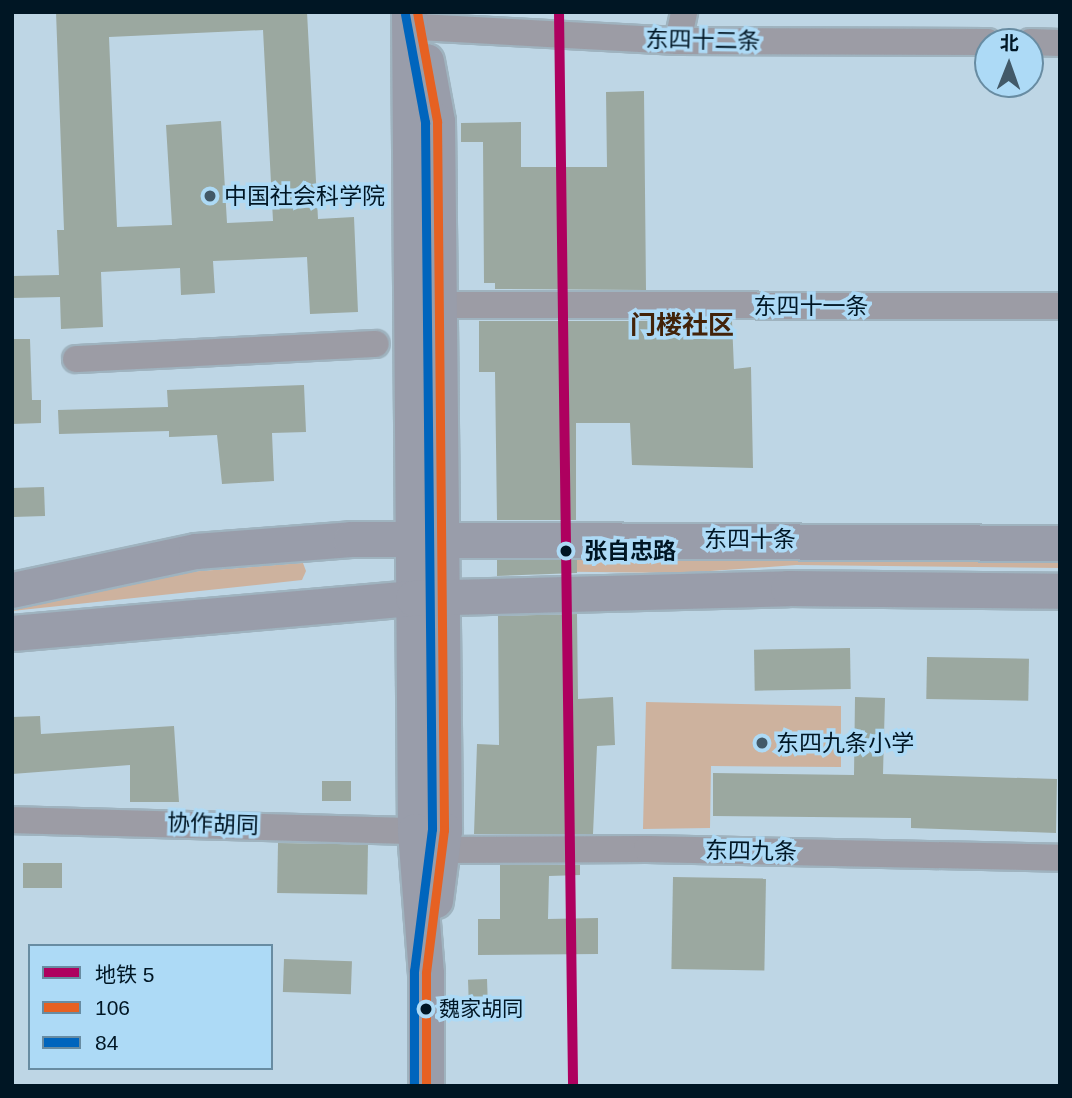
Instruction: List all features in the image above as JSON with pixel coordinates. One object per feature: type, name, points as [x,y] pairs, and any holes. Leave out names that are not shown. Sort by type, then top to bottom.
[{"type":"main road","points":[[415,17],[437,121],[436,305],[426,540]]},
{"type":"main road","points":[[415,17],[427,598],[426,1086]]},
{"type":"main road","points":[[12,590],[196,551],[351,539],[426,540]]},
{"type":"main road","name":"东四十条","points":[[426,540],[1060,543]]},
{"type":"main road","points":[[12,633],[427,598],[788,588],[1060,592]]},
{"type":"lane","points":[[678,41],[684,12]]},
{"type":"lane","name":"东四十二条","points":[[415,17],[678,41],[974,42]]},
{"type":"lane","name":"东四十一条","points":[[436,305],[1060,306]]},
{"type":"lane","points":[[76,359],[376,344]]},
{"type":"lane","name":"协作胡同","points":[[12,820],[428,840]]},
{"type":"lane","name":"东四九条","points":[[428,840],[646,849],[1060,858]]},
{"type":"shaded area","points":[[830,555],[1060,558],[1060,568],[796,565],[682,573],[500,571],[500,559]]},
{"type":"shaded area","points":[[303,563],[306,571],[302,580],[12,611],[12,601],[175,573]]},
{"type":"shaded area","points":[[646,702],[841,706],[841,767],[711,766],[710,828],[643,829]]},
{"type":"building","points":[[56,12],[307,12],[318,219],[354,217],[358,312],[310,314],[307,257],[213,261],[215,293],[181,295],[180,268],[101,272],[103,327],[61,329],[60,297],[12,298],[12,276],[59,275],[57,230],[64,230]],"holes":[[[263,30],[273,221],[227,223],[221,121],[166,125],[172,225],[117,227],[109,37]]]},
{"type":"building","points":[[644,91],[646,290],[495,289],[495,283],[484,283],[483,142],[461,142],[461,123],[521,122],[521,167],[607,167],[606,92]]},
{"type":"building","points":[[479,321],[732,321],[734,369],[751,367],[753,468],[632,465],[630,423],[576,423],[576,520],[497,520],[495,372],[479,372]]},
{"type":"building","points":[[12,339],[30,339],[32,400],[41,400],[41,423],[12,424]]},
{"type":"building","points":[[304,385],[306,432],[272,433],[274,481],[222,484],[217,435],[169,437],[169,431],[59,434],[58,410],[168,407],[167,390]]},
{"type":"building","points":[[44,487],[45,516],[13,517],[12,488]]},
{"type":"building","points":[[497,560],[577,560],[577,573],[497,576]]},
{"type":"building","points":[[577,614],[578,699],[613,697],[615,745],[597,746],[593,834],[474,834],[477,744],[499,745],[498,616]]},
{"type":"building","points":[[850,648],[851,689],[755,691],[754,650]]},
{"type":"building","points":[[927,657],[1029,659],[1028,701],[926,699]]},
{"type":"building","points":[[855,697],[885,698],[883,774],[1057,779],[1056,833],[911,828],[911,818],[713,816],[713,773],[854,775]]},
{"type":"building","points":[[40,716],[41,734],[174,726],[179,802],[130,802],[130,765],[12,774],[12,717]]},
{"type":"building","points":[[322,781],[351,781],[351,801],[322,801]]},
{"type":"building","points":[[278,843],[368,845],[367,895],[277,893]]},
{"type":"building","points":[[23,863],[62,863],[62,888],[23,888]]},
{"type":"building","points":[[500,865],[580,865],[580,875],[549,876],[548,919],[598,918],[598,954],[478,955],[478,919],[500,919]]},
{"type":"building","points":[[673,877],[766,879],[764,971],[671,969]]},
{"type":"building","points":[[284,959],[352,961],[351,994],[283,992]]},
{"type":"building","points":[[487,979],[488,1006],[469,1007],[468,980]]},
{"type":"metro line","name":"5","points":[[559,12],[573,1086]]},
{"type":"transit line","name":"106","points":[[417,12],[437,121],[444,830],[426,973],[426,1086]]},
{"type":"transit line","name":"84","points":[[405,14],[425,122],[432,829],[414,971],[414,1086]]},
{"type":"place","name":"中国社会科学院","points":[[210,196]]},
{"type":"place","name":"张自忠路","points":[[566,551]]},
{"type":"place","name":"东四九条小学","points":[[762,743]]},
{"type":"place","name":"魏家胡同","points":[[426,1009]]},
{"type":"district","name":"门楼社区","points":[[682,326]]}]
